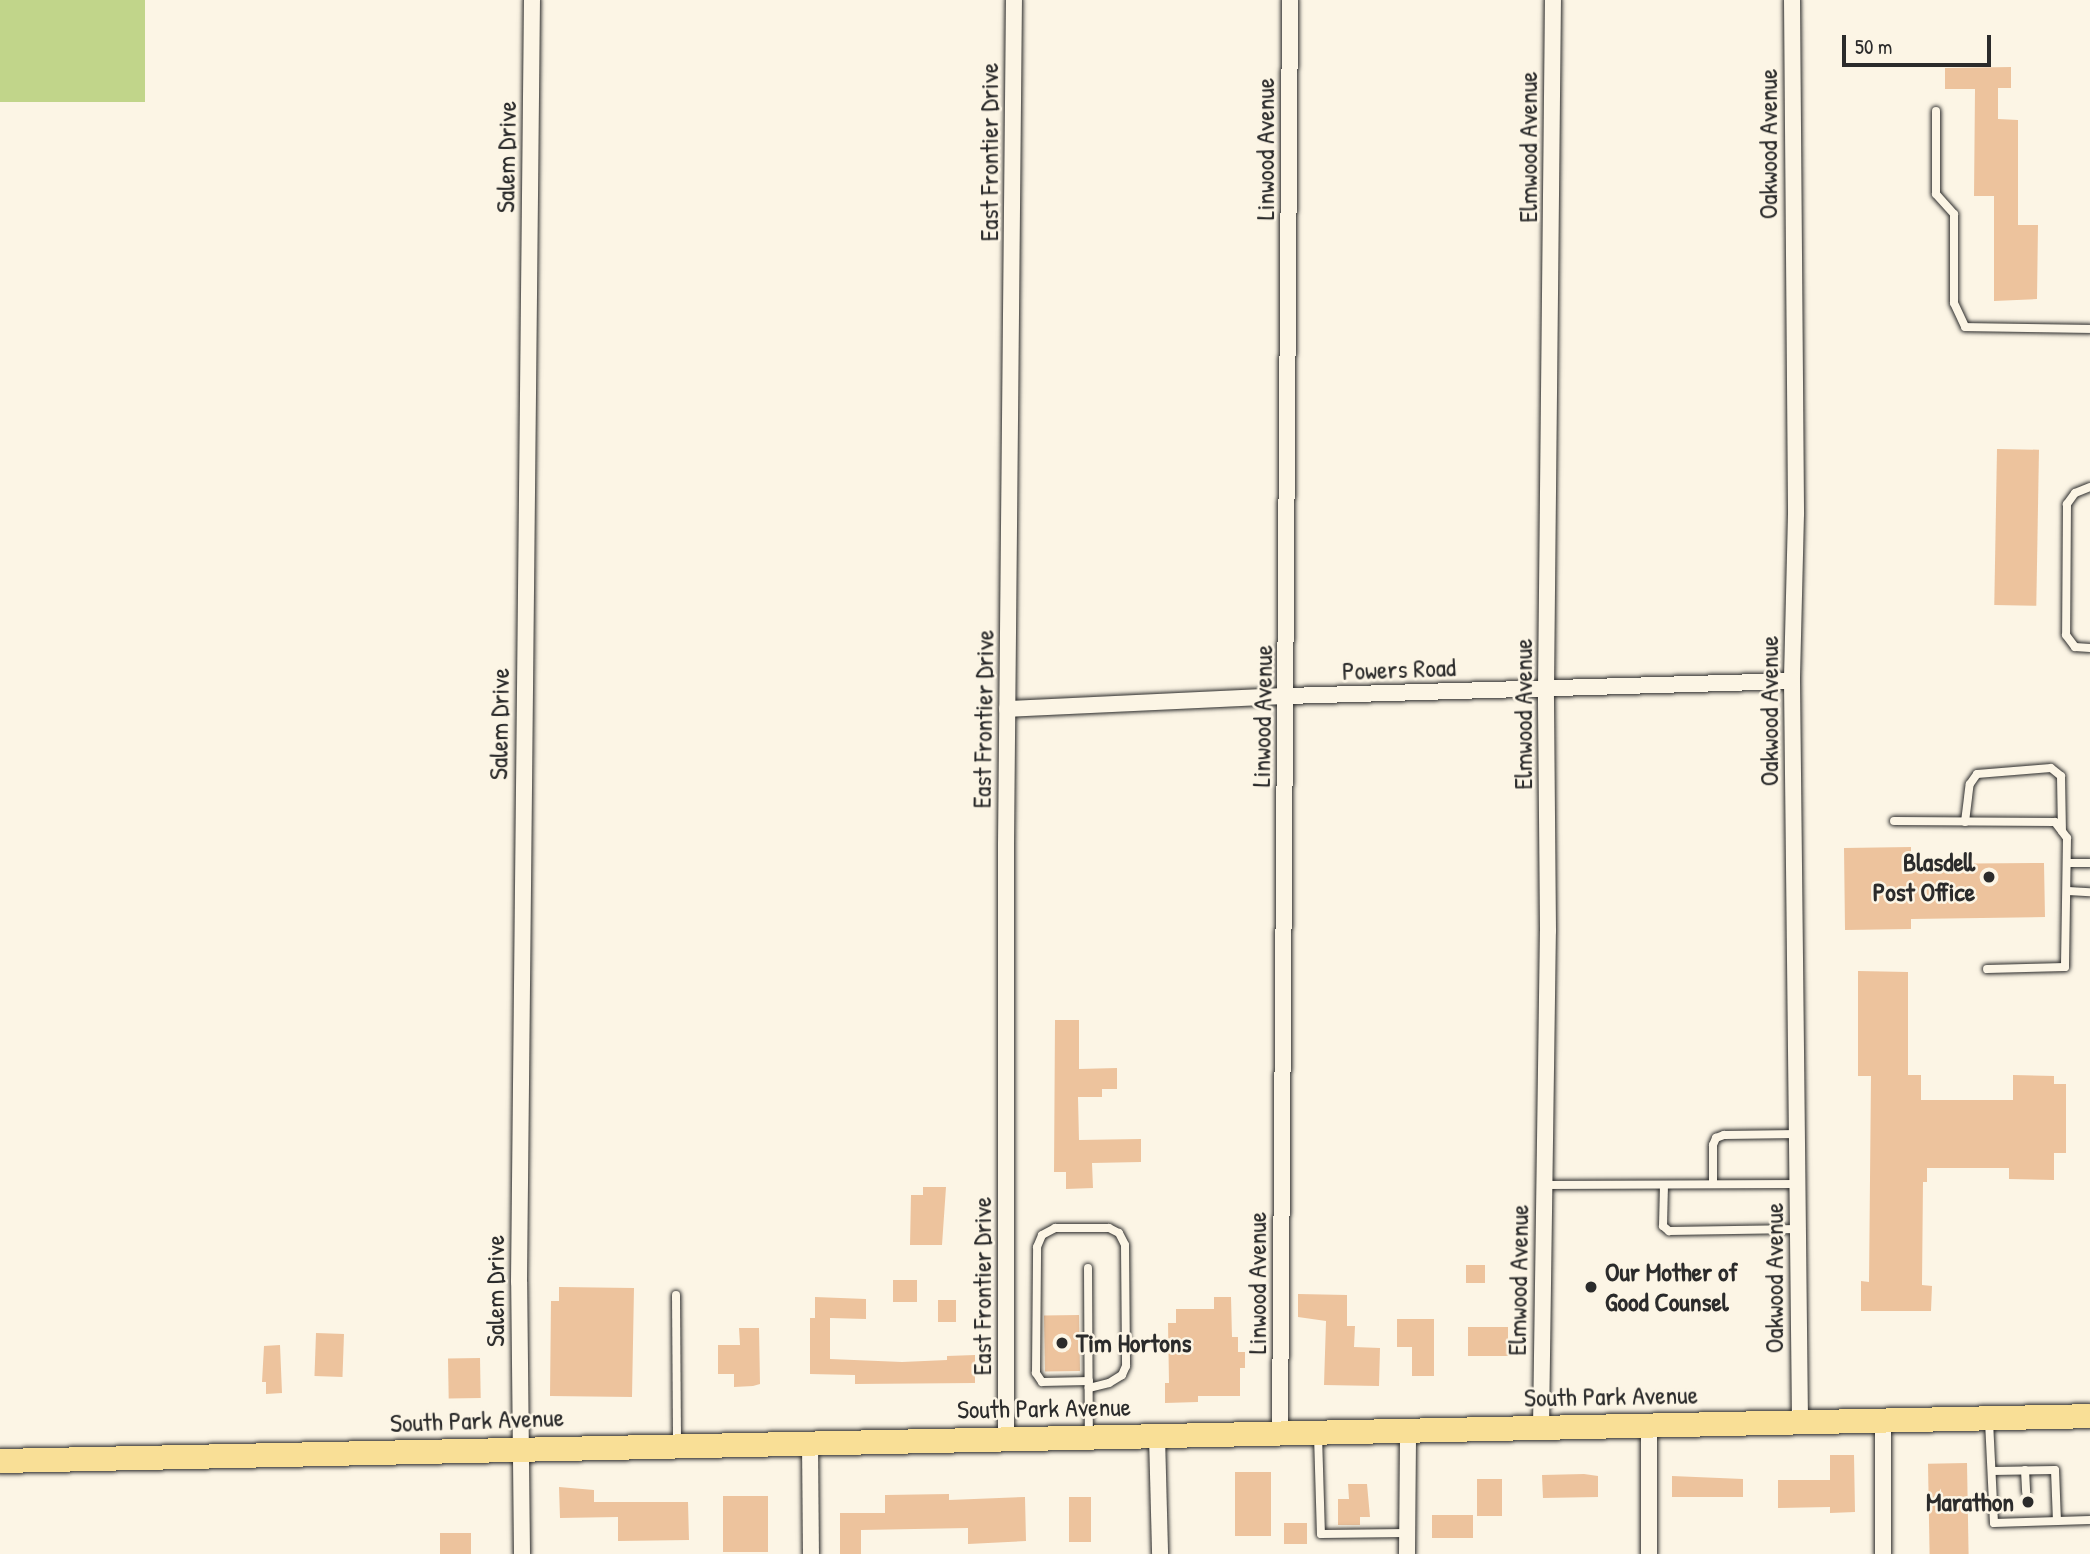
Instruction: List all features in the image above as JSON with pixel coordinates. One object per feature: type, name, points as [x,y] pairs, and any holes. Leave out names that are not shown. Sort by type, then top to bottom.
[{"type":"main road","name":"South Park Avenue","points":[[0,1461],[2090,1416]]},
{"type":"street","name":"Salem Drive","points":[[522,1554],[519,1270],[533,0]]},
{"type":"street","name":"East Frontier Drive","points":[[1006,1438],[1007,709],[1014,0]]},
{"type":"street","name":"Linwood Avenue","points":[[1280,1433],[1290,0]]},
{"type":"street","name":"Elmwood Avenue","points":[[1541,1427],[1548,931],[1546,689],[1553,0]]},
{"type":"street","name":"Oakwood Avenue","points":[[1792,0],[1796,514],[1792,681],[1800,1422]]},
{"type":"street","name":"Powers Road","points":[[1007,709],[1287,696],[1792,681]]},
{"type":"street","points":[[1883,1421],[1883,1554]]},
{"type":"street","points":[[1649,1426],[1650,1554]]},
{"type":"street","points":[[1407,1554],[1408,1430]]},
{"type":"street","points":[[1157,1436],[1160,1554]]},
{"type":"street","points":[[810,1443],[811,1554]]},
{"type":"lane","points":[[1936,111],[1936,194],[1954,214],[1954,303],[1965,327],[2090,329]]},
{"type":"lane","points":[[2090,487],[2076,493],[2067,504],[2066,635],[2074,647],[2090,648]]},
{"type":"lane","points":[[1965,822],[1970,784],[1977,774],[2051,768],[2061,776],[2062,831]]},
{"type":"lane","points":[[1894,821],[2055,822],[2067,838],[2065,967],[1987,970]]},
{"type":"lane","points":[[2068,863],[2090,863]]},
{"type":"lane","points":[[2068,891],[2090,892]]},
{"type":"lane","points":[[1713,1184],[1716,1138],[1724,1135],[1798,1134]]},
{"type":"lane","points":[[1543,1185],[1798,1184]]},
{"type":"lane","points":[[1664,1185],[1663,1226],[1669,1231],[1799,1229]]},
{"type":"lane","points":[[1055,1228],[1109,1228],[1119,1233],[1125,1245],[1126,1366],[1122,1375],[1109,1383],[1089,1385],[1042,1382],[1036,1373],[1037,1247],[1042,1235],[1055,1228]]},
{"type":"lane","points":[[1088,1268],[1089,1437]]},
{"type":"lane","points":[[676,1294],[677,1445]]},
{"type":"lane","points":[[1989,1418],[1994,1523],[2027,1518],[2090,1520]]},
{"type":"lane","points":[[1318,1432],[1321,1534],[1407,1533]]},
{"type":"lane","points":[[1992,1471],[2054,1469],[2057,1521]]},
{"type":"lane","points":[[2025,1470],[2026,1492]]},
{"type":"green space","points":[[0,0],[145,0],[145,102],[0,102]]},
{"type":"building","points":[[2011,67],[2011,88],[1998,88],[1998,119],[2018,120],[2018,225],[2038,225],[2037,299],[1994,301],[1994,196],[1974,196],[1975,89],[1945,89],[1945,68]]},
{"type":"building","points":[[1997,449],[2039,450],[2036,606],[1994,605]]},
{"type":"building","name":"Blasdell Post Office","points":[[1911,847],[1911,864],[2044,863],[2045,917],[1911,919],[1911,929],[1845,930],[1844,848]]},
{"type":"building","points":[[1858,971],[1908,972],[1908,1075],[1921,1075],[1921,1100],[2013,1100],[2013,1075],[2054,1076],[2054,1084],[2066,1084],[2066,1153],[2054,1153],[2054,1180],[2009,1179],[2009,1168],[1927,1168],[1927,1182],[1923,1182],[1922,1285],[1932,1286],[1931,1311],[1861,1311],[1861,1281],[1869,1282],[1871,1076],[1858,1076]]},
{"type":"building","points":[[1055,1020],[1079,1020],[1079,1069],[1117,1068],[1117,1089],[1102,1089],[1102,1097],[1078,1097],[1079,1140],[1141,1139],[1141,1162],[1092,1163],[1093,1188],[1066,1189],[1066,1172],[1054,1172]]},
{"type":"building","points":[[923,1187],[946,1187],[942,1245],[910,1245],[911,1195],[923,1195]]},
{"type":"building","points":[[1466,1265],[1485,1265],[1485,1283],[1466,1283]]},
{"type":"building","points":[[893,1280],[917,1280],[917,1302],[893,1302]]},
{"type":"building","points":[[559,1287],[634,1288],[632,1397],[550,1396],[551,1301],[559,1301]]},
{"type":"building","points":[[1298,1294],[1347,1295],[1347,1326],[1355,1326],[1354,1347],[1380,1348],[1379,1386],[1324,1385],[1326,1321],[1298,1317]]},
{"type":"building","points":[[815,1297],[866,1299],[866,1319],[830,1318],[830,1359],[902,1362],[947,1360],[947,1356],[975,1355],[975,1383],[855,1384],[855,1375],[810,1374],[810,1318],[815,1318]]},
{"type":"building","points":[[1214,1297],[1231,1297],[1232,1337],[1238,1337],[1238,1352],[1245,1352],[1245,1368],[1240,1368],[1240,1396],[1198,1396],[1198,1402],[1165,1403],[1165,1383],[1169,1383],[1168,1323],[1176,1323],[1176,1309],[1214,1309]]},
{"type":"building","points":[[938,1300],[956,1300],[956,1322],[938,1322]]},
{"type":"building","name":"Tim Hortons","points":[[1079,1315],[1080,1371],[1045,1372],[1044,1316]]},
{"type":"building","points":[[1397,1319],[1434,1319],[1434,1376],[1412,1376],[1412,1347],[1397,1347]]},
{"type":"building","points":[[1468,1327],[1508,1327],[1508,1356],[1468,1356]]},
{"type":"building","points":[[739,1328],[759,1328],[760,1384],[734,1387],[734,1374],[718,1374],[718,1345],[740,1345]]},
{"type":"building","points":[[316,1333],[344,1334],[342,1377],[314,1376]]},
{"type":"building","points":[[280,1345],[282,1393],[266,1394],[266,1382],[262,1382],[264,1346]]},
{"type":"building","points":[[480,1358],[481,1398],[449,1399],[448,1359]]},
{"type":"building","points":[[1830,1455],[1854,1455],[1855,1512],[1830,1513],[1830,1507],[1778,1508],[1778,1480],[1830,1480]]},
{"type":"building","points":[[1967,1463],[1969,1554],[1930,1554],[1928,1464]]},
{"type":"building","points":[[1235,1472],[1271,1472],[1271,1536],[1235,1536]]},
{"type":"building","points":[[1542,1475],[1598,1476],[1598,1497],[1543,1498]]},
{"type":"building","points":[[1672,1476],[1743,1479],[1743,1497],[1672,1497]]},
{"type":"building","points":[[1477,1479],[1502,1479],[1502,1516],[1477,1516]]},
{"type":"building","points":[[1348,1484],[1367,1484],[1370,1517],[1360,1517],[1360,1525],[1338,1525],[1338,1499],[1349,1499]]},
{"type":"building","points":[[559,1487],[594,1490],[594,1502],[688,1502],[689,1540],[618,1541],[618,1517],[560,1518]]},
{"type":"building","points":[[949,1494],[949,1500],[1025,1497],[1026,1541],[968,1544],[968,1528],[861,1530],[861,1554],[840,1554],[840,1513],[885,1513],[885,1495]]},
{"type":"building","points":[[723,1496],[768,1496],[768,1552],[723,1552]]},
{"type":"building","points":[[1069,1497],[1091,1497],[1091,1542],[1069,1542]]},
{"type":"building","points":[[1432,1515],[1473,1515],[1473,1538],[1432,1538]]},
{"type":"building","points":[[1284,1523],[1307,1523],[1307,1544],[1284,1544]]},
{"type":"building","points":[[440,1533],[471,1533],[471,1554],[440,1554]]},
{"type":"place","name":"Blasdell Post Office","points":[[1989,877]]},
{"type":"place","name":"Our Mother of Good Counsel","points":[[1591,1287]]},
{"type":"place","name":"Tim Hortons","points":[[1062,1343]]},
{"type":"place","name":"Marathon","points":[[2028,1502]]}]
